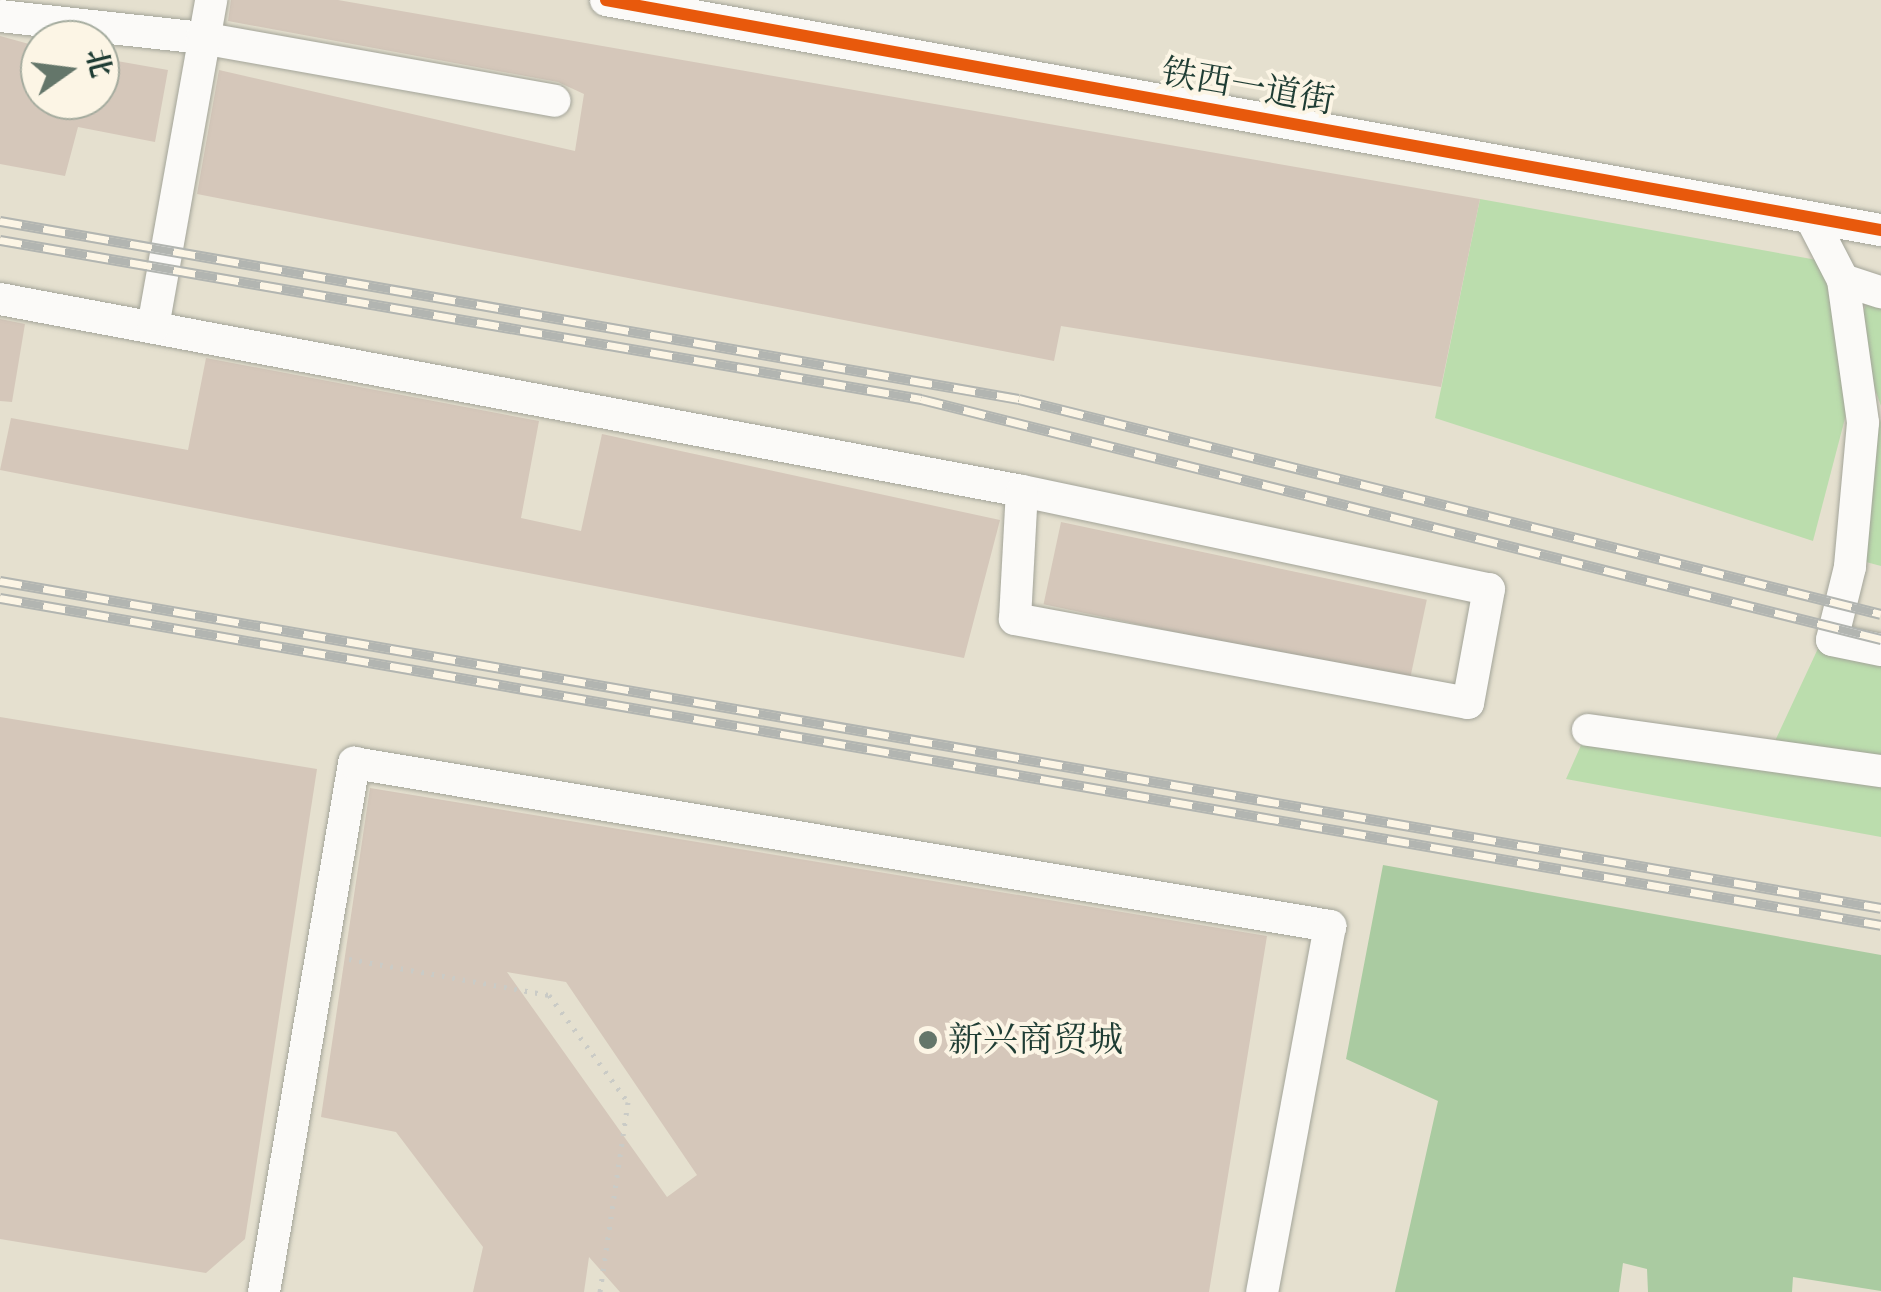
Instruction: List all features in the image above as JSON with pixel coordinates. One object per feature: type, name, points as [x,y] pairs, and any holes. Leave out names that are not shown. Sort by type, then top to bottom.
[{"type":"street","points":[[153,327],[211,0]]},
{"type":"street","name":"铁西一道街","points":[[606,0],[1881,230]]},
{"type":"street","points":[[0,16],[202,38],[554,101]]},
{"type":"street","points":[[1811,218],[1844,280],[1863,423],[1850,567],[1832,640],[1881,650]]},
{"type":"street","points":[[1844,280],[1881,292]]},
{"type":"street","points":[[0,300],[1022,491],[1490,589],[1468,703],[1015,619],[1022,491]]},
{"type":"street","points":[[1588,730],[1881,771]]},
{"type":"street","points":[[264,1292],[354,763],[1330,926],[1262,1292]]},
{"type":"path","points":[[322,954],[549,995],[628,1102],[600,1292]]},
{"type":"green space","points":[[1480,199],[1828,262],[1849,403],[1813,541],[1435,418]]},
{"type":"green space","points":[[1867,302],[1881,307],[1881,406],[1855,334]]},
{"type":"green space","points":[[1881,419],[1881,566],[1840,555]]},
{"type":"green space","points":[[1821,642],[1881,655],[1881,837],[1566,779],[1594,716],[1775,741]]},
{"type":"green space","points":[[1383,865],[1881,955],[1881,1291],[1793,1277],[1792,1292],[1648,1292],[1647,1269],[1623,1263],[1619,1292],[1395,1292],[1438,1101],[1346,1059]]},
{"type":"building","points":[[231,0],[338,0],[1480,199],[1441,387],[1061,326],[1054,361],[197,194],[219,70],[575,151],[584,94],[558,82],[228,21]]},
{"type":"building","points":[[0,36],[20,42],[20,120],[120,120],[120,62],[168,70],[155,142],[78,127],[65,176],[0,164]]},
{"type":"building","points":[[0,319],[25,324],[12,402],[0,401]]},
{"type":"building","points":[[206,358],[539,421],[521,518],[581,531],[602,434],[1000,520],[964,658],[0,470],[11,418],[188,450]]},
{"type":"building","points":[[1061,522],[1427,600],[1409,682],[1044,604]]},
{"type":"building","points":[[0,717],[317,769],[245,1239],[206,1273],[0,1239]]},
{"type":"building","name":"新兴商贸城","points":[[370,788],[1267,936],[1209,1292],[620,1292],[589,1257],[584,1292],[473,1292],[483,1247],[396,1132],[321,1117]],"holes":[[[507,972],[566,982],[697,1175],[667,1197]]]},
{"type":"railway","points":[[0,221],[1019,399],[1881,614]]},
{"type":"railway","points":[[0,240],[921,399],[1881,639]]},
{"type":"railway","points":[[0,581],[1881,908]]},
{"type":"railway","points":[[0,598],[1881,925]]},
{"type":"cycle path","points":[[606,0],[1881,230]]},
{"type":"place","name":"新兴商贸城","points":[[928,1040]]}]
